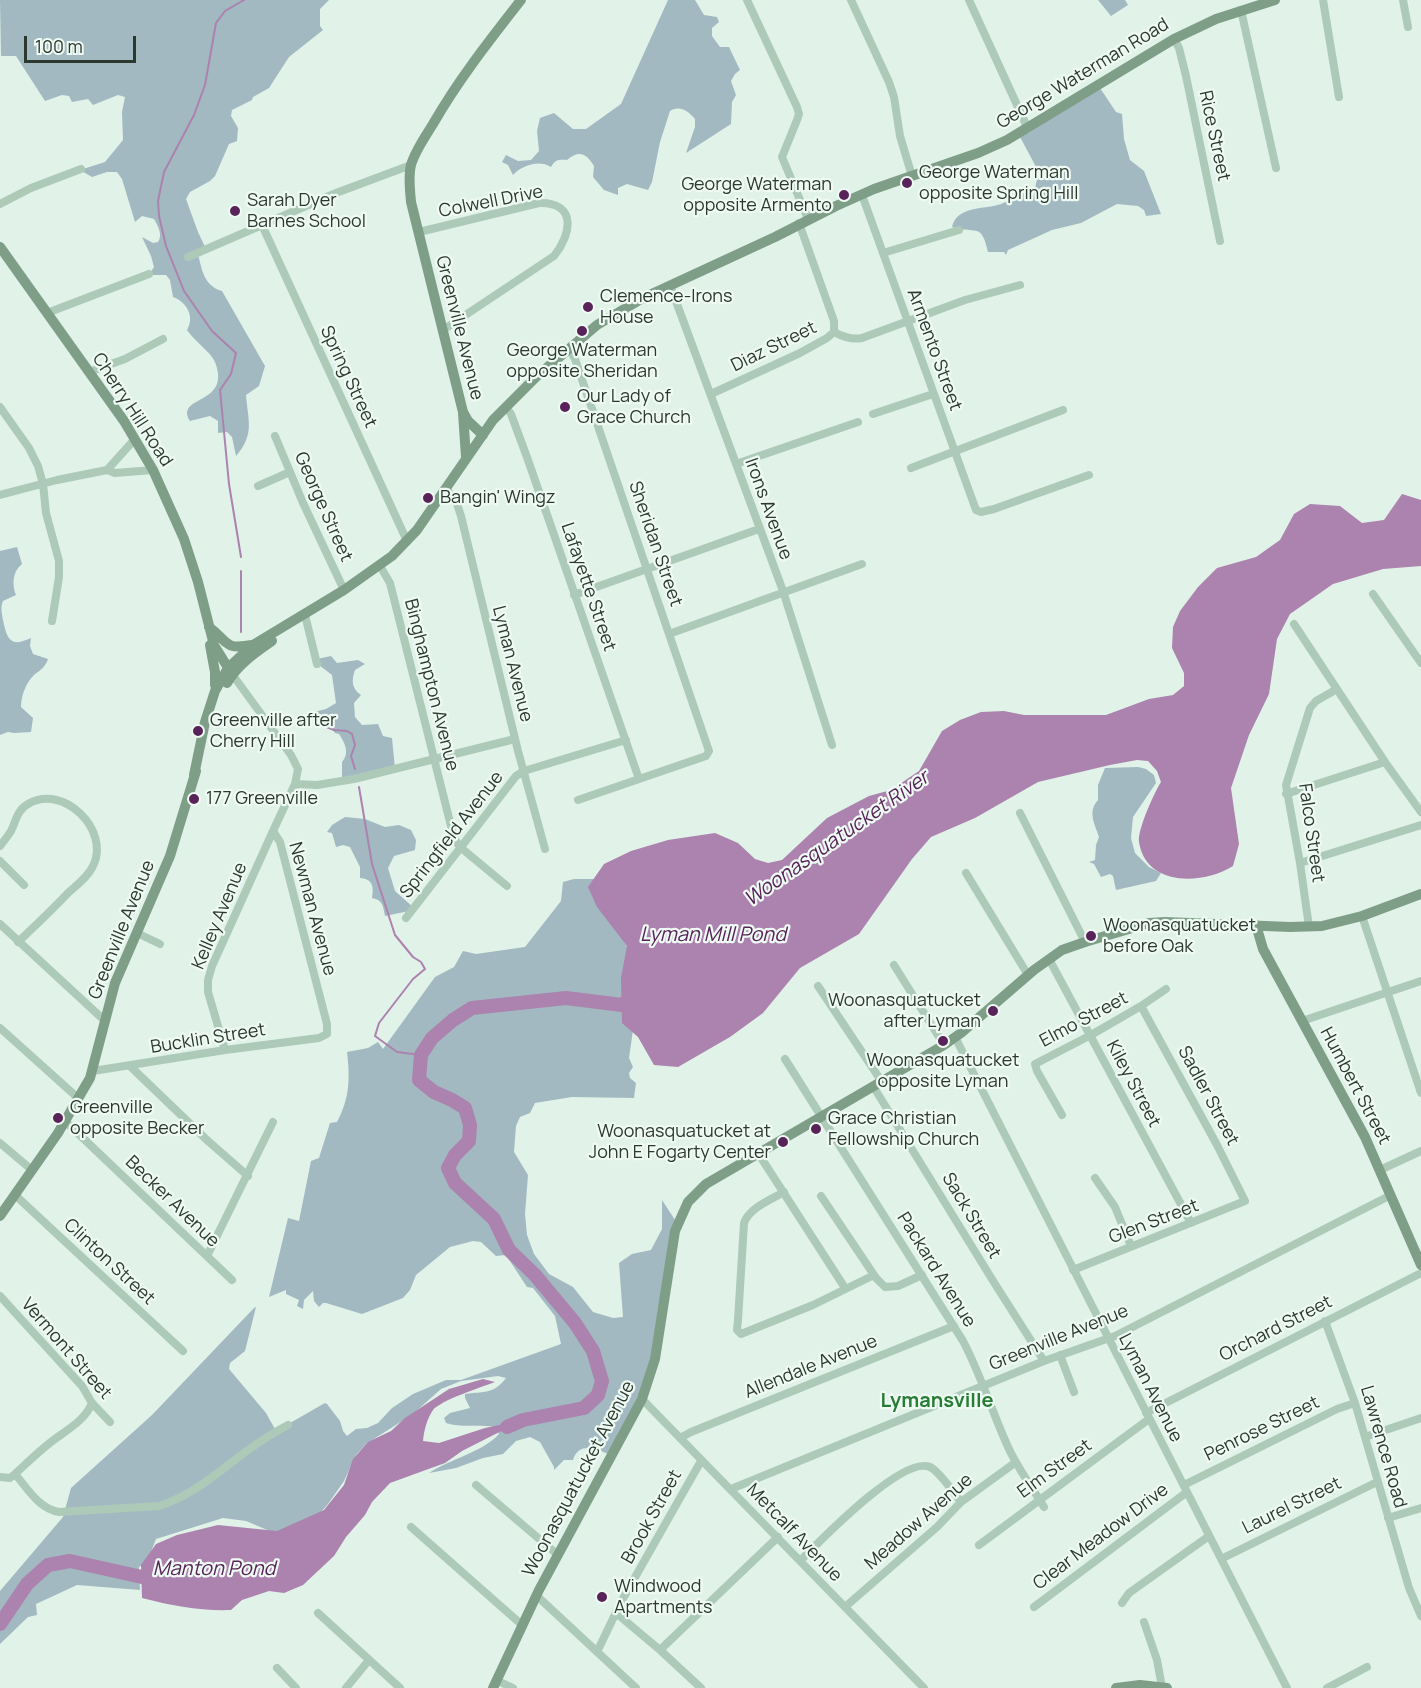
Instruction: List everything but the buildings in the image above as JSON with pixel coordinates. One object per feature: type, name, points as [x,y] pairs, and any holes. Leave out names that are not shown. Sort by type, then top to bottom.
[{"type":"main road","name":"Greenville Avenue","points":[[194,775],[205,722],[215,691],[230,671],[253,645],[305,615],[380,566],[407,542],[483,435],[465,417],[411,201],[409,183],[411,165],[463,75],[521,0]]},
{"type":"main road","name":"George Waterman Road","points":[[483,435],[493,420],[536,377],[610,316],[670,285],[862,195],[978,153],[1007,140],[1174,39],[1241,10],[1275,0]]},
{"type":"main road","name":"Cherry Hill Road","points":[[0,247],[135,439],[153,470],[184,540],[214,645],[230,671]]},
{"type":"main road","points":[[466,457],[465,417],[477,422],[493,420]]},
{"type":"main road","points":[[202,600],[215,672],[215,691]]},
{"type":"main road","name":"Greenville Avenue","points":[[0,1216],[65,1121],[93,1071],[115,983],[170,856],[216,704],[230,671],[303,619],[305,615]]},
{"type":"main road","points":[[209,627],[229,645],[241,647],[253,645]]},
{"type":"main road","name":"Woonasquatucket Avenue","points":[[495,1684],[558,1555],[642,1399],[655,1359],[675,1231],[683,1209],[706,1184],[944,1045],[1028,975],[1062,950],[1149,923],[1309,927],[1330,925],[1421,894]]},
{"type":"main road","name":"Humbert Street","points":[[1256,925],[1263,949],[1365,1137],[1421,1265]]},
{"type":"main road","points":[[1116,1688],[1140,1684],[1165,1687]]},
{"type":"street","points":[[747,0],[797,107],[797,120],[782,157],[834,321],[834,332]]},
{"type":"street","points":[[851,0],[889,82],[900,136],[912,176]]},
{"type":"street","points":[[969,0],[1028,129]]},
{"type":"street","points":[[1323,0],[1339,98]]},
{"type":"street","points":[[1403,0],[1408,27]]},
{"type":"street","points":[[1241,10],[1276,168]]},
{"type":"street","name":"Rice Street","points":[[1174,39],[1179,48],[1186,76],[1220,241]]},
{"type":"street","points":[[188,257],[336,193],[411,165]]},
{"type":"street","points":[[0,204],[31,188],[81,169]]},
{"type":"street","name":"Armento Street","points":[[862,195],[976,510],[981,512],[1089,475]]},
{"type":"street","name":"Colwell Drive","points":[[419,232],[539,203],[556,205],[566,214],[568,224],[566,239],[554,256],[443,330]]},
{"type":"street","name":"Spring Street","points":[[262,225],[407,542]]},
{"type":"street","points":[[884,253],[959,230]]},
{"type":"street","points":[[46,313],[149,274]]},
{"type":"street","name":"Irons Avenue","points":[[670,285],[783,591],[832,745]]},
{"type":"street","name":"Diaz Street","points":[[711,394],[800,353],[834,332],[856,340],[965,300],[1020,285]]},
{"type":"street","points":[[89,372],[125,359],[163,339]]},
{"type":"street","name":"Sheridan Street","points":[[569,349],[575,359],[709,751],[706,756],[639,780]]},
{"type":"street","points":[[873,414],[933,394]]},
{"type":"street","points":[[0,407],[29,448],[38,466],[46,513],[59,561],[59,577],[52,621]]},
{"type":"street","name":"Lafayette Street","points":[[506,407],[511,414],[528,460],[639,780]]},
{"type":"street","points":[[911,468],[1063,410]]},
{"type":"street","points":[[736,464],[858,422]]},
{"type":"street","name":"George Street","points":[[275,436],[344,590]]},
{"type":"street","points":[[107,471],[135,439]]},
{"type":"street","points":[[0,495],[107,471],[115,473],[153,470]]},
{"type":"street","points":[[258,486],[290,472]]},
{"type":"street","name":"Lyman Avenue","points":[[446,488],[457,504],[461,516],[515,739],[545,849]]},
{"type":"street","points":[[574,595],[759,529]]},
{"type":"street","points":[[669,634],[862,564]]},
{"type":"street","name":"Binghampton Avenue","points":[[380,566],[390,583],[433,759],[454,838],[460,847]]},
{"type":"street","points":[[1373,594],[1421,663]]},
{"type":"street","points":[[305,615],[317,664]]},
{"type":"street","points":[[1294,624],[1385,762],[1421,812]]},
{"type":"street","points":[[230,671],[296,763],[298,769],[295,784],[317,785],[354,779],[515,739]]},
{"type":"street","name":"Falco Street","points":[[1309,927],[1286,785],[1310,708],[1316,700],[1338,689]]},
{"type":"street","name":"Springfield Avenue","points":[[406,918],[516,776],[524,771],[626,740]]},
{"type":"street","points":[[1286,794],[1385,762]]},
{"type":"street","points":[[578,800],[639,780]]},
{"type":"street","name":"Newman Avenue","points":[[295,784],[273,831],[280,842],[327,1024],[327,1034]]},
{"type":"street","points":[[0,846],[12,829],[22,808],[35,800],[47,798],[73,807],[92,829],[96,840],[98,853],[90,871],[18,942]]},
{"type":"street","points":[[1020,813],[1085,942]]},
{"type":"street","points":[[1300,863],[1421,825]]},
{"type":"street","name":"Kelley Avenue","points":[[225,1050],[208,992],[208,980],[212,966],[273,831]]},
{"type":"street","points":[[460,847],[507,886]]},
{"type":"street","points":[[0,861],[24,885]]},
{"type":"street","points":[[966,873],[1028,975]]},
{"type":"street","points":[[1362,916],[1421,1093]]},
{"type":"street","points":[[0,924],[104,1020]]},
{"type":"street","points":[[137,933],[160,944]]},
{"type":"street","name":"Kiley Street","points":[[1049,959],[1191,1223]]},
{"type":"street","points":[[894,965],[944,1045]]},
{"type":"street","points":[[1302,1021],[1421,981]]},
{"type":"street","name":"Sack Street","points":[[818,986],[995,1284],[1044,1361]]},
{"type":"street","name":"Elmo Street","points":[[1062,1115],[1035,1064],[1091,1035],[1166,989]]},
{"type":"street","name":"Sadler Street","points":[[1141,1006],[1222,1154],[1245,1201]]},
{"type":"street","points":[[0,1028],[78,1098]]},
{"type":"street","name":"Bucklin Street","points":[[93,1071],[319,1038],[327,1034]]},
{"type":"street","name":"Lyman Avenue","points":[[955,1037],[1287,1688]]},
{"type":"street","name":"Packard Avenue","points":[[785,1059],[954,1326],[979,1373],[1016,1462],[1044,1507]]},
{"type":"street","points":[[131,1067],[248,1176]]},
{"type":"street","name":"Becker Avenue","points":[[65,1121],[232,1280]]},
{"type":"street","points":[[207,1256],[273,1122]]},
{"type":"street","points":[[0,1143],[32,1170]]},
{"type":"street","points":[[1380,1170],[1421,1151]]},
{"type":"street","points":[[758,1153],[845,1288]]},
{"type":"street","points":[[1095,1178],[1115,1207],[1131,1246]]},
{"type":"street","points":[[784,1192],[746,1218],[737,1330],[741,1334],[813,1305],[874,1275]]},
{"type":"street","name":"Clinton Street","points":[[15,1195],[183,1351]]},
{"type":"street","name":"Greenville Avenue","points":[[731,1489],[1044,1361],[1108,1339],[1391,1195]]},
{"type":"street","points":[[821,1196],[880,1284],[889,1288],[922,1275]]},
{"type":"street","name":"Glen Street","points":[[1073,1270],[1245,1201]]},
{"type":"street","name":"Orchard Street","points":[[1147,1416],[1325,1321],[1421,1273]]},
{"type":"street","name":"Vermont Street","points":[[0,1296],[82,1386],[92,1403],[110,1422]]},
{"type":"street","name":"Lawrence Road","points":[[1325,1321],[1342,1363],[1388,1518],[1421,1616]]},
{"type":"street","name":"Allendale Avenue","points":[[680,1438],[954,1326]]},
{"type":"street","points":[[1060,1355],[1074,1392]]},
{"type":"street","name":"Metcalf Avenue","points":[[642,1399],[924,1688]]},
{"type":"street","points":[[0,1477],[10,1478],[15,1474],[51,1442],[72,1428],[92,1403]]},
{"type":"street","name":"Penrose Street","points":[[1185,1489],[1336,1409],[1355,1403]]},
{"type":"street","name":"Elm Street","points":[[979,1545],[1147,1416]]},
{"type":"street","points":[[1365,1437],[1421,1418]]},
{"type":"street","points":[[15,1474],[50,1511],[159,1506],[173,1502],[198,1488],[252,1447],[288,1425]]},
{"type":"street","name":"Brook Street","points":[[597,1652],[616,1613],[701,1461]]},
{"type":"street","name":"Meadow Avenue","points":[[845,1607],[937,1527],[961,1502],[1016,1462]]},
{"type":"street","points":[[801,1560],[872,1495],[906,1470],[924,1466],[933,1468],[961,1502]]},
{"type":"street","name":"Laurel Street","points":[[1221,1559],[1377,1482]]},
{"type":"street","points":[[476,1485],[558,1555]]},
{"type":"street","name":"Clear Meadow Drive","points":[[1034,1606],[1185,1489]]},
{"type":"street","points":[[1388,1518],[1421,1508]]},
{"type":"street","points":[[411,1527],[522,1625]]},
{"type":"street","points":[[1122,1603],[1130,1593],[1209,1536]]},
{"type":"street","points":[[660,1650],[777,1537]]},
{"type":"street","points":[[537,1596],[636,1688]]},
{"type":"street","points":[[318,1613],[400,1688]]},
{"type":"street","points":[[616,1613],[700,1688]]},
{"type":"street","points":[[1144,1622],[1165,1687]]},
{"type":"street","points":[[346,1688],[369,1660]]},
{"type":"street","points":[[1326,1688],[1367,1667]]},
{"type":"street","points":[[277,1668],[296,1688]]},
{"type":"street","points":[[495,1684],[513,1688]]},
{"type":"shaded area","points":[[0,0],[329,0],[320,9],[320,26],[323,30],[289,57],[269,88],[232,110],[231,116],[238,128],[237,141],[229,144],[215,176],[190,192],[186,199],[206,249],[198,254],[205,277],[211,285],[222,291],[265,366],[259,386],[246,395],[248,434],[236,456],[232,437],[227,432],[218,433],[218,421],[210,416],[190,421],[187,413],[190,407],[216,386],[218,376],[213,358],[187,330],[190,315],[186,306],[173,297],[170,280],[166,275],[149,275],[154,267],[142,237],[153,243],[158,242],[160,233],[156,222],[154,219],[142,216],[135,222],[122,179],[117,172],[107,172],[92,177],[80,170],[105,162],[123,140],[122,112],[125,97],[118,95],[93,105],[88,99],[72,102],[69,96],[62,95],[45,101],[16,56],[1,56]]},
{"type":"shaded area","points":[[668,0],[695,0],[704,15],[717,17],[719,22],[712,28],[712,36],[720,47],[729,47],[740,70],[731,81],[736,95],[732,102],[731,124],[686,153],[695,127],[695,119],[684,110],[670,111],[648,190],[627,184],[618,188],[618,195],[604,190],[593,177],[594,166],[582,154],[557,161],[551,167],[541,164],[530,165],[513,175],[508,165],[502,162],[506,155],[518,161],[531,160],[539,151],[537,131],[540,118],[554,113],[573,129],[586,129],[621,104]]},
{"type":"shaded area","points":[[1098,0],[1125,0],[1128,5],[1111,16]]},
{"type":"shaded area","points":[[1100,88],[1116,112],[1122,114],[1124,139],[1130,160],[1144,171],[1161,214],[1146,216],[1144,210],[1138,206],[1117,204],[1081,223],[1052,230],[1008,250],[1006,255],[1004,252],[988,252],[980,233],[952,227],[955,220],[965,212],[995,206],[1023,193],[1033,198],[1037,179],[1033,172],[1035,165],[1019,135]]},
{"type":"shaded area","points":[[17,547],[22,564],[16,571],[14,579],[16,595],[3,601],[2,604],[4,627],[8,637],[14,642],[31,638],[30,646],[33,654],[48,659],[43,668],[29,681],[22,698],[21,707],[33,718],[31,732],[8,732],[0,735],[0,551]]},
{"type":"shaded area","points":[[331,656],[337,663],[358,660],[365,664],[355,670],[353,678],[354,687],[361,695],[354,703],[355,717],[362,725],[378,724],[383,736],[392,738],[395,769],[342,781],[342,762],[346,755],[343,741],[339,734],[330,727],[320,727],[315,716],[310,713],[326,709],[336,703],[332,675],[319,665],[317,659]]},
{"type":"shaded area","points":[[1138,767],[1154,775],[1156,783],[1133,817],[1131,838],[1135,853],[1149,867],[1161,873],[1156,881],[1116,890],[1113,876],[1110,874],[1101,877],[1094,864],[1089,862],[1095,860],[1099,837],[1092,814],[1098,800],[1098,785],[1105,768]]},
{"type":"shaded area","points":[[345,817],[365,819],[385,827],[399,825],[411,830],[416,840],[415,850],[394,856],[388,868],[395,891],[414,908],[385,916],[383,906],[372,898],[372,884],[360,878],[360,867],[350,847],[343,845],[336,847],[332,833],[327,832],[332,825]]},
{"type":"shaded area","points":[[574,879],[594,879],[633,959],[633,1030],[629,1058],[633,1067],[629,1073],[630,1078],[636,1083],[634,1098],[572,1097],[535,1103],[530,1113],[520,1117],[516,1126],[514,1152],[528,1175],[525,1214],[527,1235],[534,1254],[549,1274],[573,1287],[593,1312],[613,1318],[623,1317],[619,1263],[632,1254],[651,1250],[662,1229],[662,1200],[675,1220],[649,1374],[610,1455],[584,1448],[579,1450],[573,1460],[564,1460],[554,1470],[540,1442],[530,1437],[516,1441],[503,1454],[483,1458],[456,1468],[429,1473],[484,1446],[499,1434],[495,1427],[451,1424],[446,1423],[444,1418],[450,1413],[470,1408],[465,1394],[492,1390],[506,1378],[498,1376],[461,1381],[441,1389],[413,1414],[366,1444],[356,1455],[344,1481],[322,1511],[289,1531],[272,1532],[246,1521],[223,1518],[156,1539],[147,1562],[139,1567],[140,1590],[77,1585],[36,1604],[37,1615],[28,1617],[0,1644],[0,1591],[63,1517],[71,1488],[152,1415],[254,1308],[256,1307],[245,1351],[230,1363],[229,1369],[266,1413],[276,1431],[325,1403],[340,1421],[347,1436],[356,1429],[367,1428],[378,1423],[392,1408],[413,1394],[446,1380],[461,1380],[561,1344],[555,1316],[533,1288],[527,1287],[506,1255],[496,1256],[481,1242],[473,1241],[450,1247],[416,1275],[410,1290],[403,1298],[362,1314],[326,1303],[319,1307],[314,1301],[313,1291],[304,1300],[303,1309],[297,1306],[299,1300],[286,1294],[286,1290],[269,1297],[288,1218],[299,1221],[311,1161],[319,1158],[330,1123],[337,1122],[347,1096],[349,1071],[347,1052],[368,1048],[378,1042],[383,1049],[435,977],[454,967],[463,951],[476,954],[525,947],[561,901],[563,882]]},
{"type":"water","name":"Lyman Mill Pond","points":[[1402,494],[1421,500],[1421,566],[1383,569],[1333,584],[1290,614],[1277,639],[1269,694],[1249,735],[1231,788],[1239,844],[1233,866],[1207,877],[1192,879],[1177,878],[1152,867],[1144,857],[1139,837],[1150,803],[1161,782],[1157,771],[1148,761],[1137,760],[1110,765],[1038,782],[975,818],[931,837],[912,859],[859,934],[800,968],[763,1013],[730,1037],[678,1067],[654,1065],[638,1037],[622,1023],[621,978],[627,946],[597,907],[588,887],[604,864],[631,851],[668,840],[715,833],[738,843],[755,859],[768,863],[782,860],[827,818],[869,796],[891,790],[919,771],[942,731],[960,720],[981,712],[1004,711],[1024,715],[1106,715],[1149,699],[1173,695],[1184,686],[1184,673],[1172,648],[1173,627],[1180,611],[1198,587],[1217,568],[1256,557],[1280,540],[1294,514],[1310,504],[1340,506],[1362,523],[1384,520]]},
{"type":"water","name":"Manton Pond","points":[[483,1379],[495,1382],[453,1398],[433,1410],[426,1425],[423,1441],[439,1443],[485,1428],[523,1420],[462,1451],[445,1463],[390,1483],[372,1502],[334,1556],[303,1585],[284,1593],[269,1591],[242,1600],[231,1610],[186,1607],[142,1598],[141,1565],[156,1544],[177,1535],[218,1525],[277,1531],[324,1510],[344,1485],[353,1459],[368,1442],[391,1431],[405,1418],[449,1389]]},
{"type":"waterway","points":[[241,557],[229,484],[220,390],[231,374],[236,353],[212,331],[184,291],[166,246],[158,201],[164,172],[194,115],[205,85],[216,23],[225,11],[244,0]]},
{"type":"waterway","points":[[241,571],[241,632]]},
{"type":"waterway","points":[[314,722],[352,734],[355,745],[351,756],[355,769]]},
{"type":"waterway","points":[[359,787],[372,864],[395,935],[425,969],[413,979],[379,1023],[375,1036],[397,1052],[421,1055]]},
{"type":"waterway","name":"Woonasquatucket River","points":[[507,1427],[523,1420],[584,1408],[598,1395],[602,1381],[593,1351],[575,1323],[535,1275],[509,1250],[494,1219],[455,1183],[448,1168],[455,1155],[469,1141],[470,1125],[465,1108],[434,1092],[419,1080],[421,1055],[432,1038],[472,1008],[566,998],[622,1005],[635,995]]},
{"type":"waterway","name":"Woonasquatucket River","points":[[0,1624],[27,1584],[48,1565],[70,1561],[142,1577],[159,1577]]},
{"type":"place","name":"George Waterman opposite Spring Hill","points":[[907,183]]},
{"type":"place","name":"George Waterman opposite Armento","points":[[844,195]]},
{"type":"place","name":"Sarah Dyer Barnes School","points":[[235,211]]},
{"type":"place","name":"Clemence-Irons House","points":[[588,307]]},
{"type":"place","name":"George Waterman opposite Sheridan","points":[[582,331]]},
{"type":"place","name":"Our Lady of Grace Church","points":[[565,407]]},
{"type":"place","name":"Bangin' Wingz","points":[[428,498]]},
{"type":"place","name":"Greenville after Cherry Hill","points":[[198,731]]},
{"type":"place","name":"177 Greenville","points":[[194,799]]},
{"type":"place","name":"Woonasquatucket before Oak","points":[[1091,936]]},
{"type":"place","name":"Woonasquatucket after Lyman","points":[[993,1011]]},
{"type":"place","name":"Woonasquatucket opposite Lyman","points":[[943,1041]]},
{"type":"place","name":"Greenville opposite Becker","points":[[58,1118]]},
{"type":"place","name":"Grace Christian Fellowship Church","points":[[816,1129]]},
{"type":"place","name":"Woonasquatucket at John E Fogarty Center","points":[[783,1142]]},
{"type":"place","name":"Windwood Apartments","points":[[602,1597]]},
{"type":"district","name":"Lymansville","points":[[937,1401]]}]
